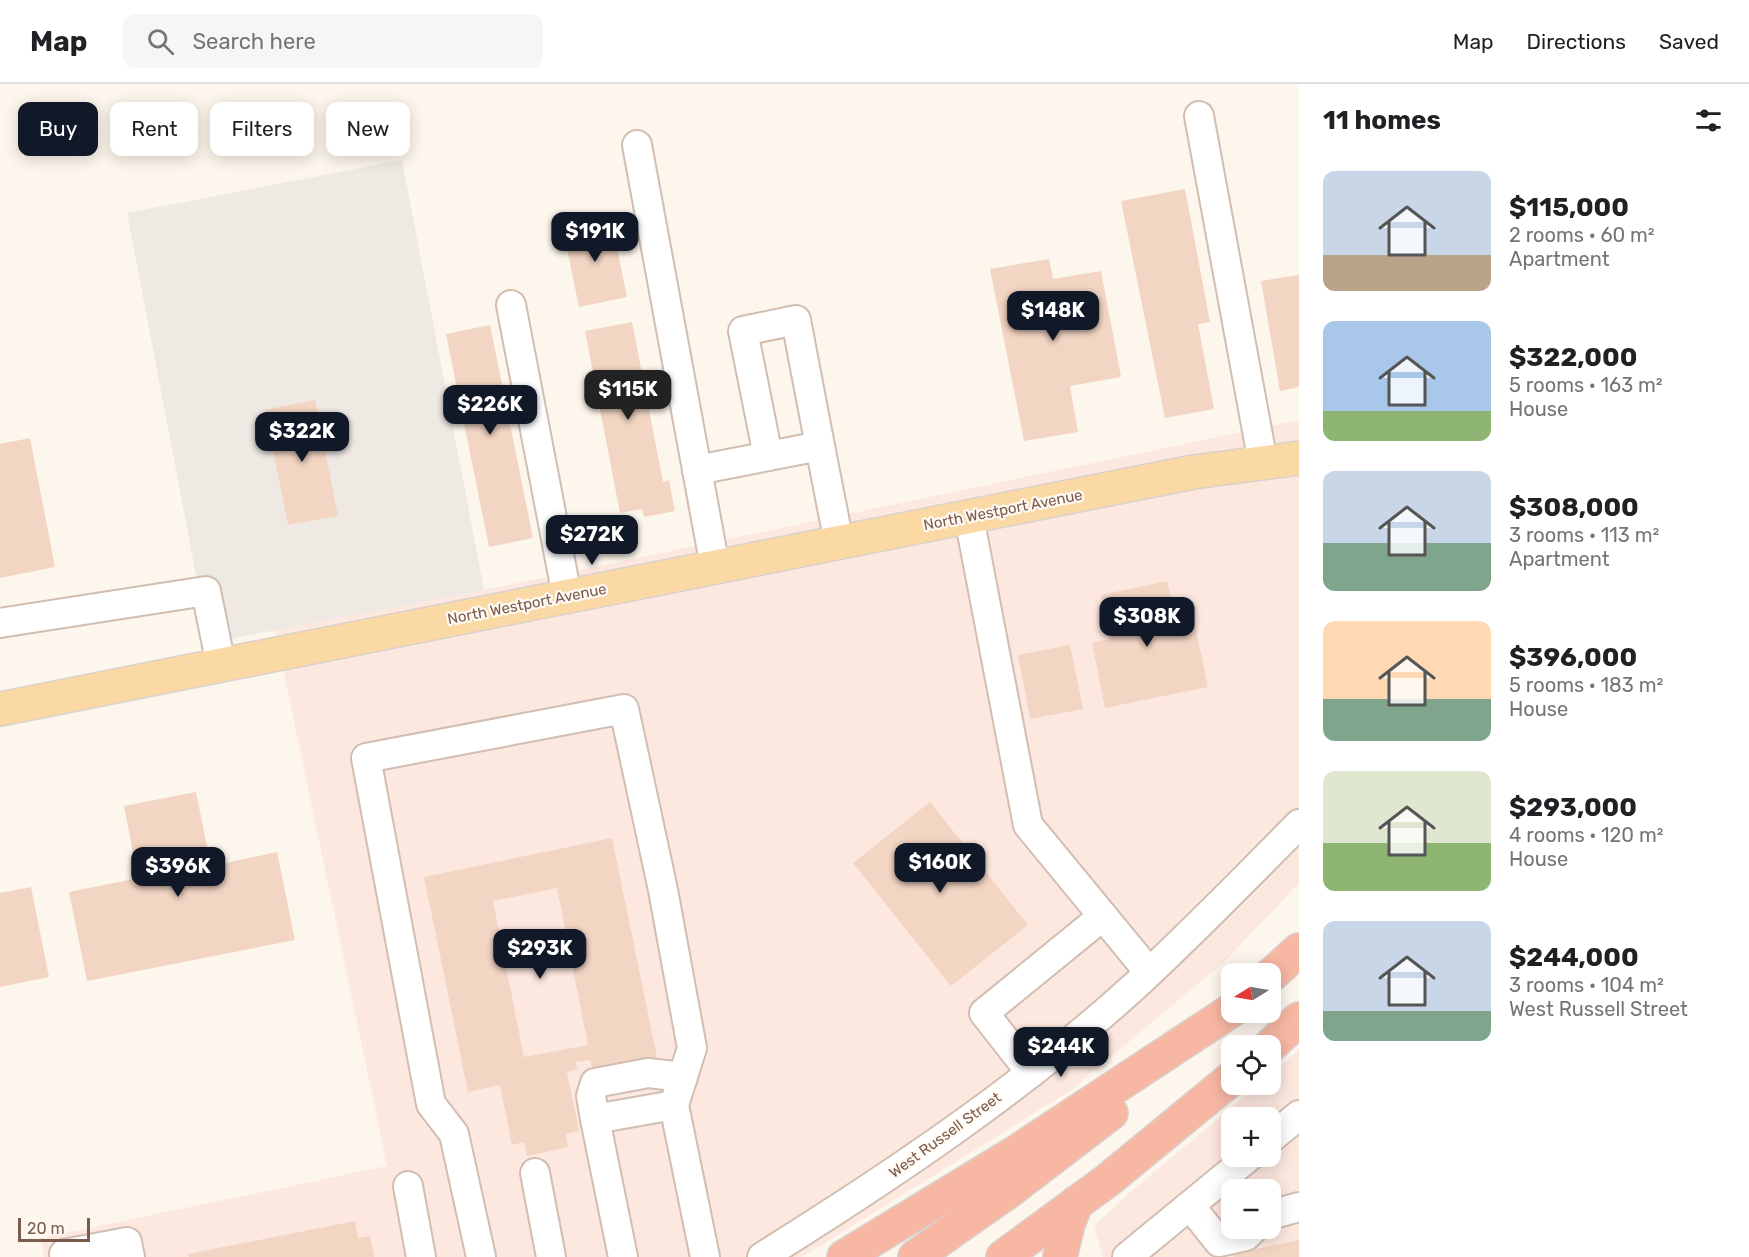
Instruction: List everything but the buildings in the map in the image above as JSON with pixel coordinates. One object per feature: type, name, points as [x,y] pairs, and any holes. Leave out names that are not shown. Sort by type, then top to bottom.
[{"type":"highway","points":[[1281,966],[1299,950]]},
{"type":"highway","points":[[844,1257],[1015,1153],[1221,1018]]},
{"type":"highway","points":[[1281,1036],[1299,1019]]},
{"type":"highway","points":[[915,1257],[1089,1131],[1221,1020]]},
{"type":"highway","points":[[1003,1257],[1076,1203],[1221,1087]]},
{"type":"highway","points":[[1060,1257],[1076,1203]]},
{"type":"main road","name":"North Westport Avenue","points":[[1194,472],[1299,440]]},
{"type":"main road","name":"North Westport Avenue","points":[[0,709],[1194,472],[1299,459]]},
{"type":"street","points":[[1199,116],[1261,452]]},
{"type":"street","points":[[637,145],[716,567]]},
{"type":"street","points":[[511,305],[567,596]]},
{"type":"street","points":[[768,456],[743,331],[796,320],[839,543]]},
{"type":"street","points":[[697,470],[820,446]]},
{"type":"street","points":[[969,517],[1028,825],[1149,972]]},
{"type":"street","points":[[0,623],[206,591],[221,665]]},
{"type":"street","points":[[481,1257],[454,1134],[431,1104],[366,758],[624,709],[663,890],[692,1048],[674,1105],[705,1257]]},
{"type":"street","name":"West Russell Street","points":[[762,1257],[862,1195],[1031,1073],[1149,972],[1299,824]]},
{"type":"street","points":[[1031,1073],[984,1013],[1103,916]]},
{"type":"street","points":[[623,1257],[591,1096],[595,1083],[648,1073],[683,1077]]},
{"type":"street","points":[[595,1119],[674,1105]]},
{"type":"street","points":[[1281,1130],[1299,1115]]},
{"type":"street","points":[[1127,1257],[1237,1167]]},
{"type":"street","points":[[535,1173],[551,1257]]},
{"type":"street","points":[[408,1186],[421,1257]]},
{"type":"street","points":[[1191,1207],[1211,1249],[1238,1239]]},
{"type":"street","points":[[1281,1212],[1299,1207]]},
{"type":"street","points":[[65,1257],[64,1254],[127,1242],[130,1257]]},
{"type":"shaded area","points":[[402,160],[484,590],[209,643],[127,213]]},
{"type":"shaded area","points":[[1299,420],[1299,883],[1223,963],[1070,1091],[802,1257],[44,1257],[41,1238],[387,1166],[275,630],[484,590]]},
{"type":"shaded area","points":[[1299,1050],[1299,1257],[1103,1257],[1094,1226],[1127,1195],[1221,1116],[1221,1167],[1281,1167],[1281,1107],[1232,1107],[1246,1095],[1281,1095],[1281,1065]]}]
